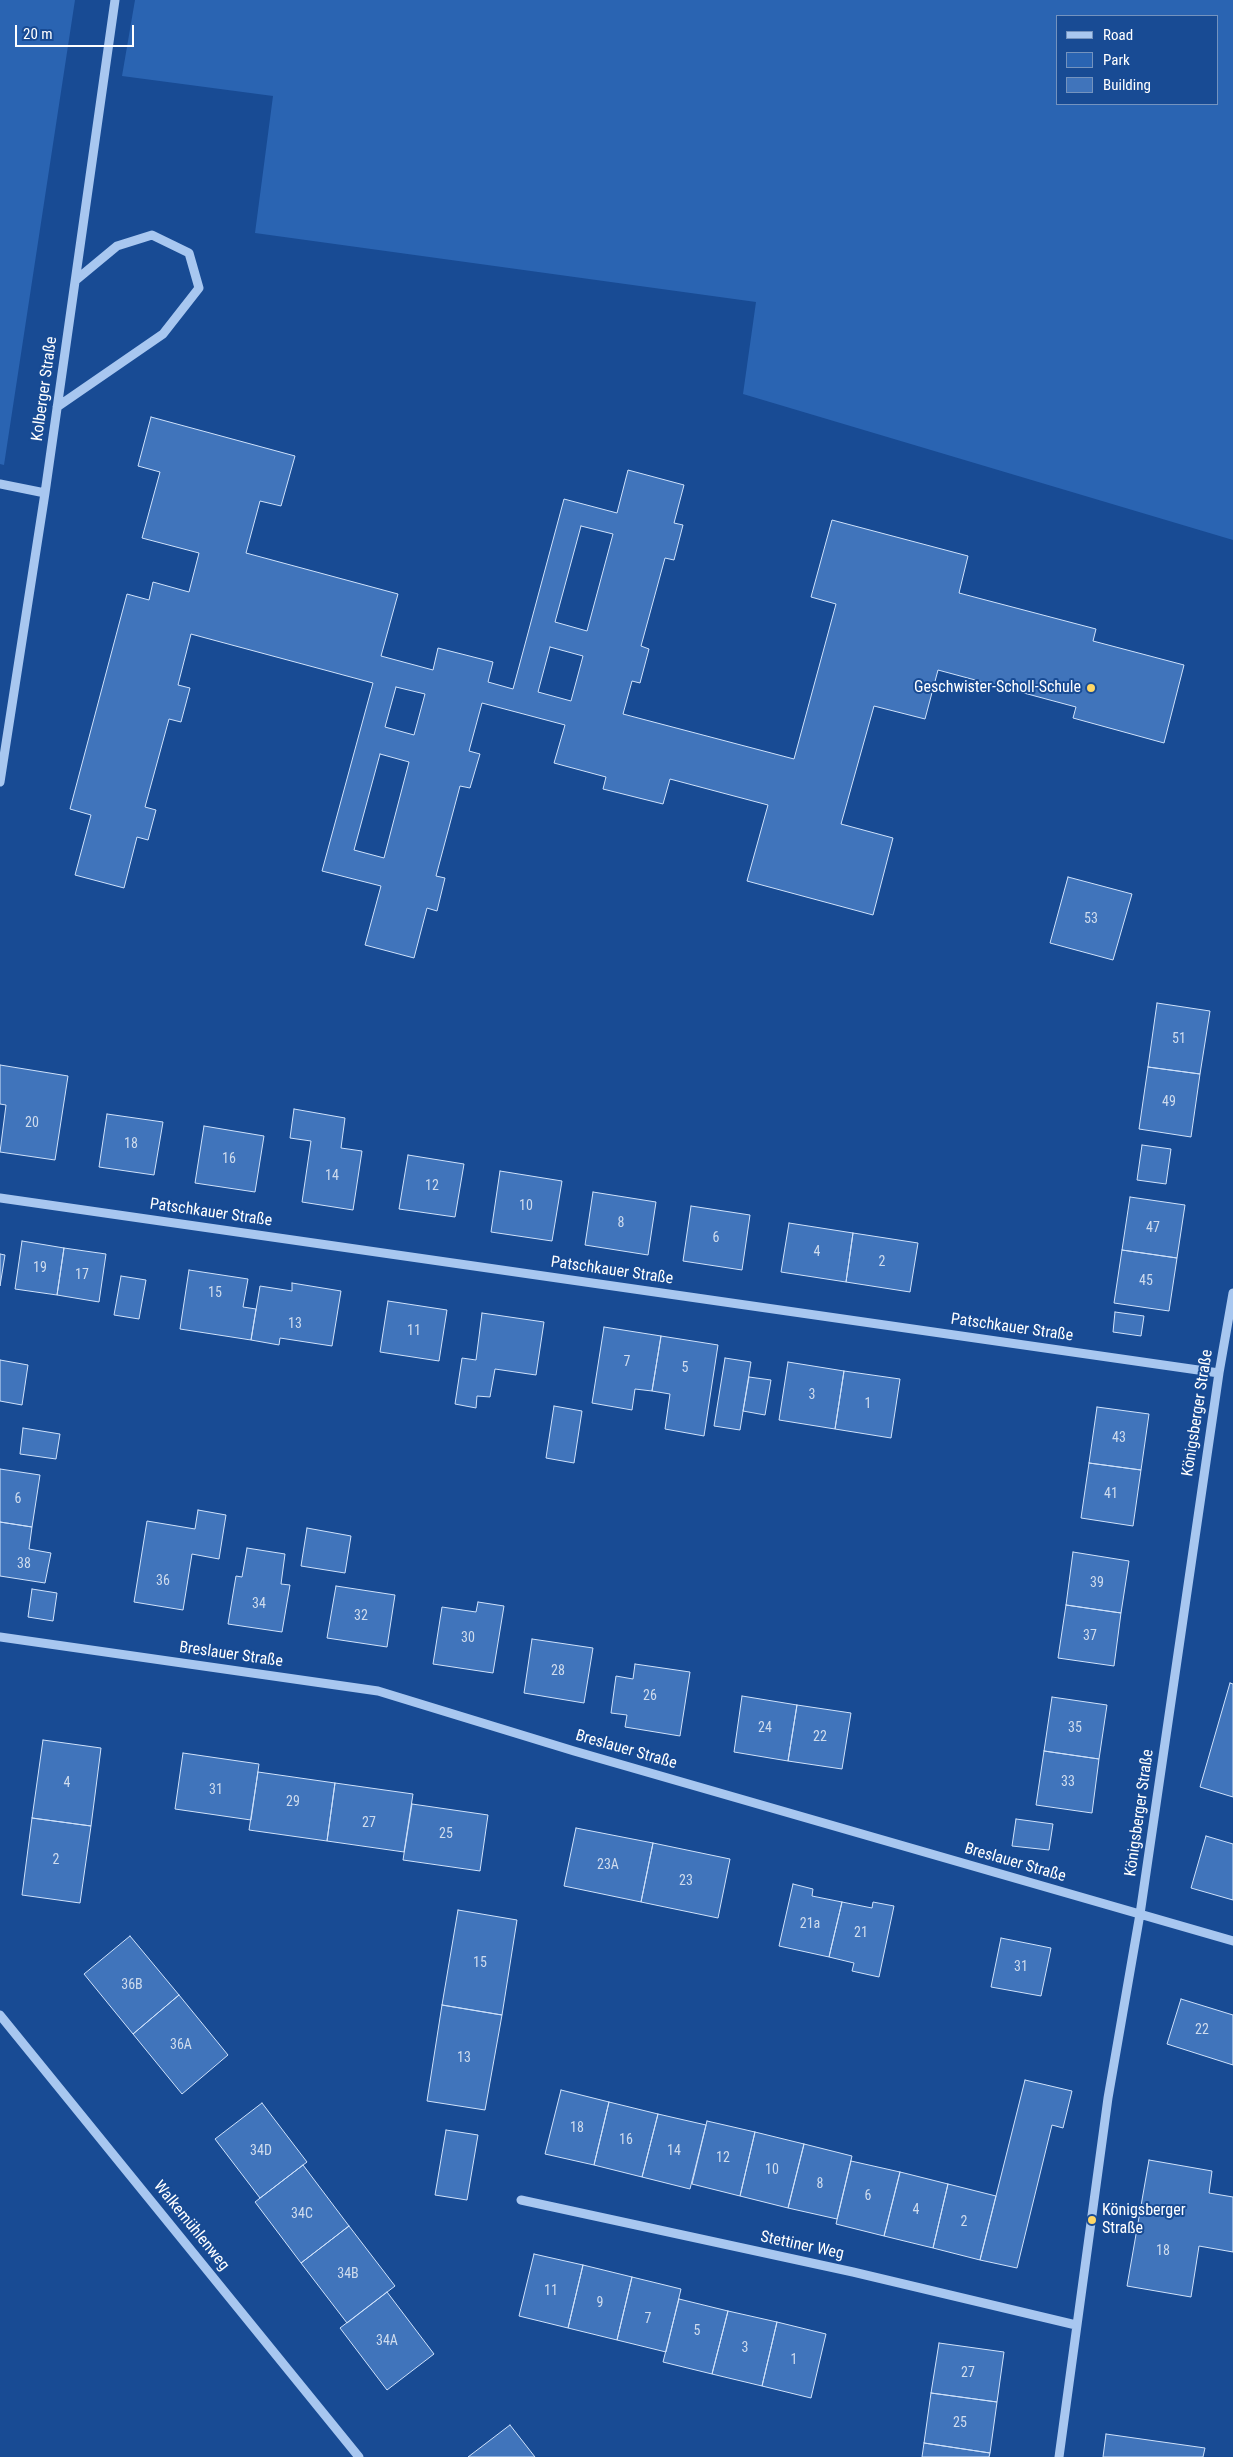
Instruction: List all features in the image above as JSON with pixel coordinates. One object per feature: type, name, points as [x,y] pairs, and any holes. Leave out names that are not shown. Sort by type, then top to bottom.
[{"type":"street","name":"Kolberger Straße","points":[[0,782],[45,492],[115,0]]},
{"type":"street","points":[[57,407],[163,334],[199,288],[189,253],[152,235],[117,246],[76,280]]},
{"type":"street","points":[[0,484],[45,492]]},
{"type":"street","name":"Patschkauer Straße","points":[[0,1198],[1219,1373]]},
{"type":"street","name":"Königsberger Straße","points":[[1059,2457],[1108,2098],[1140,1914],[1219,1373],[1233,1293]]},
{"type":"street","name":"Breslauer Straße","points":[[0,1637],[378,1691],[574,1751],[1233,1941]]},
{"type":"street","name":"Walkemühlenweg","points":[[0,2015],[359,2457]]},
{"type":"street","name":"Stettiner Weg","points":[[521,2200],[853,2272],[1076,2325]]},
{"type":"green space","points":[[0,0],[75,0],[4,465],[0,464]]},
{"type":"green space","points":[[135,0],[1233,0],[1233,540],[743,394],[756,302],[255,233],[273,96],[122,76]]},
{"type":"building","name":"Geschwister-Scholl-Schule","points":[[151,417],[295,456],[281,506],[260,501],[246,553],[398,594],[381,656],[433,670],[438,648],[493,662],[488,682],[513,689],[564,499],[617,513],[628,470],[684,485],[674,523],[683,525],[674,560],[665,558],[641,646],[649,649],[640,683],[632,681],[623,714],[794,759],[836,604],[811,597],[832,520],[968,556],[959,593],[1096,629],[1093,641],[1184,665],[1164,743],[1073,718],[1076,707],[938,670],[925,719],[874,706],[841,824],[893,838],[873,915],[747,881],[768,805],[670,779],[663,804],[603,789],[606,777],[554,763],[565,725],[482,703],[469,751],[480,754],[470,788],[460,786],[436,876],[445,878],[437,911],[427,908],[414,958],[365,945],[381,886],[322,871],[373,683],[191,634],[178,685],[190,688],[181,722],[169,719],[145,807],[156,810],[148,840],[137,837],[124,888],[75,875],[91,815],[70,809],[127,594],[149,600],[153,582],[189,592],[199,553],[142,538],[160,472],[138,466]],"holes":[[[581,526],[613,534],[587,631],[555,622]],[[550,647],[583,656],[571,701],[538,692]],[[396,687],[425,694],[414,735],[385,727]],[[380,754],[409,762],[384,858],[354,850]]]},
{"type":"building","points":[[1068,877],[1132,894],[1113,960],[1050,943]]},
{"type":"building","points":[[1157,1003],[1210,1011],[1200,1074],[1148,1067]]},
{"type":"building","points":[[0,1065],[68,1076],[55,1160],[0,1152],[6,1105],[0,1104]]},
{"type":"building","points":[[1148,1067],[1200,1074],[1191,1137],[1139,1129]]},
{"type":"building","points":[[294,1109],[345,1118],[341,1148],[362,1151],[353,1210],[302,1202],[311,1141],[290,1138]]},
{"type":"building","points":[[107,1114],[163,1122],[154,1175],[99,1167]]},
{"type":"building","points":[[204,1126],[264,1136],[255,1192],[195,1183]]},
{"type":"building","points":[[1142,1145],[1171,1149],[1166,1184],[1137,1180]]},
{"type":"building","points":[[408,1155],[464,1164],[455,1217],[399,1209]]},
{"type":"building","points":[[500,1171],[562,1181],[552,1241],[491,1232]]},
{"type":"building","points":[[593,1192],[656,1202],[648,1255],[585,1245]]},
{"type":"building","points":[[1130,1197],[1185,1205],[1177,1258],[1122,1250]]},
{"type":"building","points":[[691,1206],[750,1215],[742,1270],[683,1261]]},
{"type":"building","points":[[789,1223],[853,1233],[846,1282],[781,1272]]},
{"type":"building","points":[[853,1233],[918,1243],[910,1292],[846,1282]]},
{"type":"building","points":[[22,1241],[64,1248],[57,1295],[15,1289]]},
{"type":"building","points":[[64,1248],[106,1254],[99,1302],[57,1295]]},
{"type":"building","points":[[1122,1250],[1177,1258],[1169,1311],[1114,1303]]},
{"type":"building","points":[[0,1254],[5,1255],[0,1286]]},
{"type":"building","points":[[189,1270],[248,1279],[243,1307],[256,1309],[251,1340],[180,1329]]},
{"type":"building","points":[[121,1276],[146,1280],[139,1319],[114,1315]]},
{"type":"building","points":[[292,1283],[341,1291],[332,1346],[280,1338],[279,1345],[251,1340],[260,1286],[292,1291]]},
{"type":"building","points":[[388,1301],[447,1310],[439,1361],[380,1352]]},
{"type":"building","points":[[1115,1312],[1144,1316],[1141,1336],[1113,1332]]},
{"type":"building","points":[[482,1313],[544,1322],[536,1375],[495,1369],[490,1397],[477,1396],[476,1408],[455,1404],[462,1358],[476,1360]]},
{"type":"building","points":[[604,1327],[661,1336],[652,1391],[635,1389],[632,1410],[592,1403]]},
{"type":"building","points":[[661,1336],[718,1345],[704,1436],[665,1429],[670,1394],[652,1391]]},
{"type":"building","points":[[725,1358],[751,1362],[740,1430],[714,1426]]},
{"type":"building","points":[[0,1360],[28,1365],[22,1405],[0,1401]]},
{"type":"building","points":[[788,1362],[844,1371],[835,1429],[779,1420]]},
{"type":"building","points":[[844,1371],[900,1379],[891,1438],[835,1429]]},
{"type":"building","points":[[749,1377],[771,1380],[765,1415],[743,1411]]},
{"type":"building","points":[[554,1406],[582,1411],[574,1463],[546,1458]]},
{"type":"building","points":[[1097,1407],[1149,1414],[1141,1470],[1089,1463]]},
{"type":"building","points":[[23,1428],[60,1434],[56,1459],[20,1454]]},
{"type":"building","points":[[1089,1463],[1141,1470],[1133,1526],[1081,1518]]},
{"type":"building","points":[[0,1469],[40,1475],[32,1527],[0,1522]]},
{"type":"building","points":[[198,1510],[226,1515],[219,1559],[192,1554],[183,1610],[134,1602],[147,1521],[195,1529]]},
{"type":"building","points":[[0,1522],[32,1527],[29,1549],[51,1553],[45,1583],[0,1576]]},
{"type":"building","points":[[307,1528],[351,1536],[345,1573],[301,1566]]},
{"type":"building","points":[[247,1548],[285,1554],[281,1584],[290,1585],[282,1632],[228,1624],[236,1576],[242,1577]]},
{"type":"building","points":[[1073,1552],[1129,1561],[1121,1613],[1066,1605]]},
{"type":"building","points":[[336,1586],[395,1595],[387,1647],[327,1638]]},
{"type":"building","points":[[32,1589],[57,1593],[53,1621],[28,1617]]},
{"type":"building","points":[[478,1602],[504,1606],[493,1673],[433,1664],[442,1607],[476,1612]]},
{"type":"building","points":[[1066,1605],[1121,1613],[1114,1666],[1058,1658]]},
{"type":"building","points":[[532,1639],[593,1648],[584,1703],[524,1693]]},
{"type":"building","points":[[635,1664],[690,1672],[680,1736],[625,1727],[627,1715],[611,1713],[616,1676],[633,1679]]},
{"type":"building","points":[[1230,1683],[1233,1684],[1233,1797],[1200,1787]]},
{"type":"building","points":[[742,1696],[797,1705],[788,1761],[734,1752]]},
{"type":"building","points":[[1052,1697],[1107,1705],[1099,1759],[1044,1751]]},
{"type":"building","points":[[797,1705],[851,1713],[842,1769],[788,1761]]},
{"type":"building","points":[[43,1740],[101,1748],[91,1826],[32,1818]]},
{"type":"building","points":[[1044,1751],[1099,1759],[1092,1813],[1036,1805]]},
{"type":"building","points":[[183,1753],[259,1764],[251,1820],[175,1809]]},
{"type":"building","points":[[258,1772],[335,1783],[327,1841],[249,1830]]},
{"type":"building","points":[[335,1783],[413,1794],[404,1852],[327,1841]]},
{"type":"building","points":[[412,1804],[488,1815],[480,1871],[403,1860]]},
{"type":"building","points":[[32,1818],[91,1826],[80,1903],[22,1895]]},
{"type":"building","points":[[1016,1819],[1053,1824],[1049,1850],[1012,1846]]},
{"type":"building","points":[[576,1828],[653,1843],[641,1902],[564,1886]]},
{"type":"building","points":[[1206,1836],[1233,1844],[1233,1900],[1191,1888]]},
{"type":"building","points":[[653,1843],[730,1859],[718,1918],[641,1902]]},
{"type":"building","points":[[793,1884],[813,1889],[812,1896],[842,1902],[829,1957],[779,1946]]},
{"type":"building","points":[[842,1902],[872,1908],[873,1902],[894,1906],[879,1977],[852,1971],[854,1963],[829,1957]]},
{"type":"building","points":[[458,1910],[517,1920],[502,2015],[442,2005]]},
{"type":"building","points":[[130,1936],[179,1995],[133,2034],[84,1974]]},
{"type":"building","points":[[1001,1938],[1051,1948],[1041,1996],[991,1987]]},
{"type":"building","points":[[179,1995],[228,2055],[182,2094],[133,2034]]},
{"type":"building","points":[[1181,1999],[1233,2015],[1233,2065],[1167,2044]]},
{"type":"building","points":[[442,2005],[502,2015],[485,2110],[427,2101]]},
{"type":"building","points":[[1025,2080],[1072,2091],[1063,2128],[1052,2125],[1017,2268],[980,2260]]},
{"type":"building","points":[[561,2090],[609,2102],[594,2165],[545,2154]]},
{"type":"building","points":[[609,2102],[658,2114],[642,2177],[594,2165]]},
{"type":"building","points":[[262,2103],[307,2162],[260,2198],[215,2139]]},
{"type":"building","points":[[658,2114],[706,2125],[690,2189],[642,2177]]},
{"type":"building","points":[[707,2121],[755,2132],[740,2196],[692,2184]]},
{"type":"building","points":[[446,2130],[478,2135],[467,2200],[435,2195]]},
{"type":"building","points":[[755,2132],[804,2144],[788,2208],[740,2196]]},
{"type":"building","points":[[804,2144],[852,2156],[837,2219],[788,2208]]},
{"type":"building","points":[[1149,2160],[1212,2171],[1209,2193],[1233,2197],[1233,2252],[1199,2246],[1191,2297],[1127,2286]]},
{"type":"building","points":[[851,2161],[900,2172],[884,2236],[836,2224]]},
{"type":"building","points":[[303,2165],[349,2226],[301,2263],[255,2202]]},
{"type":"building","points":[[900,2172],[948,2184],[933,2248],[884,2236]]},
{"type":"building","points":[[948,2184],[996,2196],[980,2260],[933,2248]]},
{"type":"building","points":[[349,2226],[395,2286],[347,2323],[301,2263]]},
{"type":"building","points":[[534,2254],[583,2265],[568,2328],[519,2316]]},
{"type":"building","points":[[583,2265],[632,2277],[617,2340],[568,2328]]},
{"type":"building","points":[[632,2277],[681,2289],[666,2352],[617,2340]]},
{"type":"building","points":[[387,2292],[434,2354],[387,2390],[340,2328]]},
{"type":"building","points":[[679,2299],[728,2311],[712,2374],[663,2362]]},
{"type":"building","points":[[728,2311],[777,2322],[762,2386],[712,2374]]},
{"type":"building","points":[[777,2322],[826,2334],[811,2398],[762,2386]]},
{"type":"building","points":[[939,2343],[1004,2352],[997,2402],[931,2393]]},
{"type":"building","points":[[931,2393],[997,2402],[990,2453],[924,2443]]},
{"type":"building","points":[[510,2425],[535,2457],[468,2457]]},
{"type":"building","points":[[1106,2434],[1205,2448],[1203,2457],[1103,2457]]},
{"type":"building","points":[[924,2443],[990,2453],[989,2457],[922,2457]]},
{"type":"place","name":"Geschwister-Scholl-Schule","points":[[1091,688]]},
{"type":"place","name":"Königsberger Straße","points":[[1092,2220]]}]
